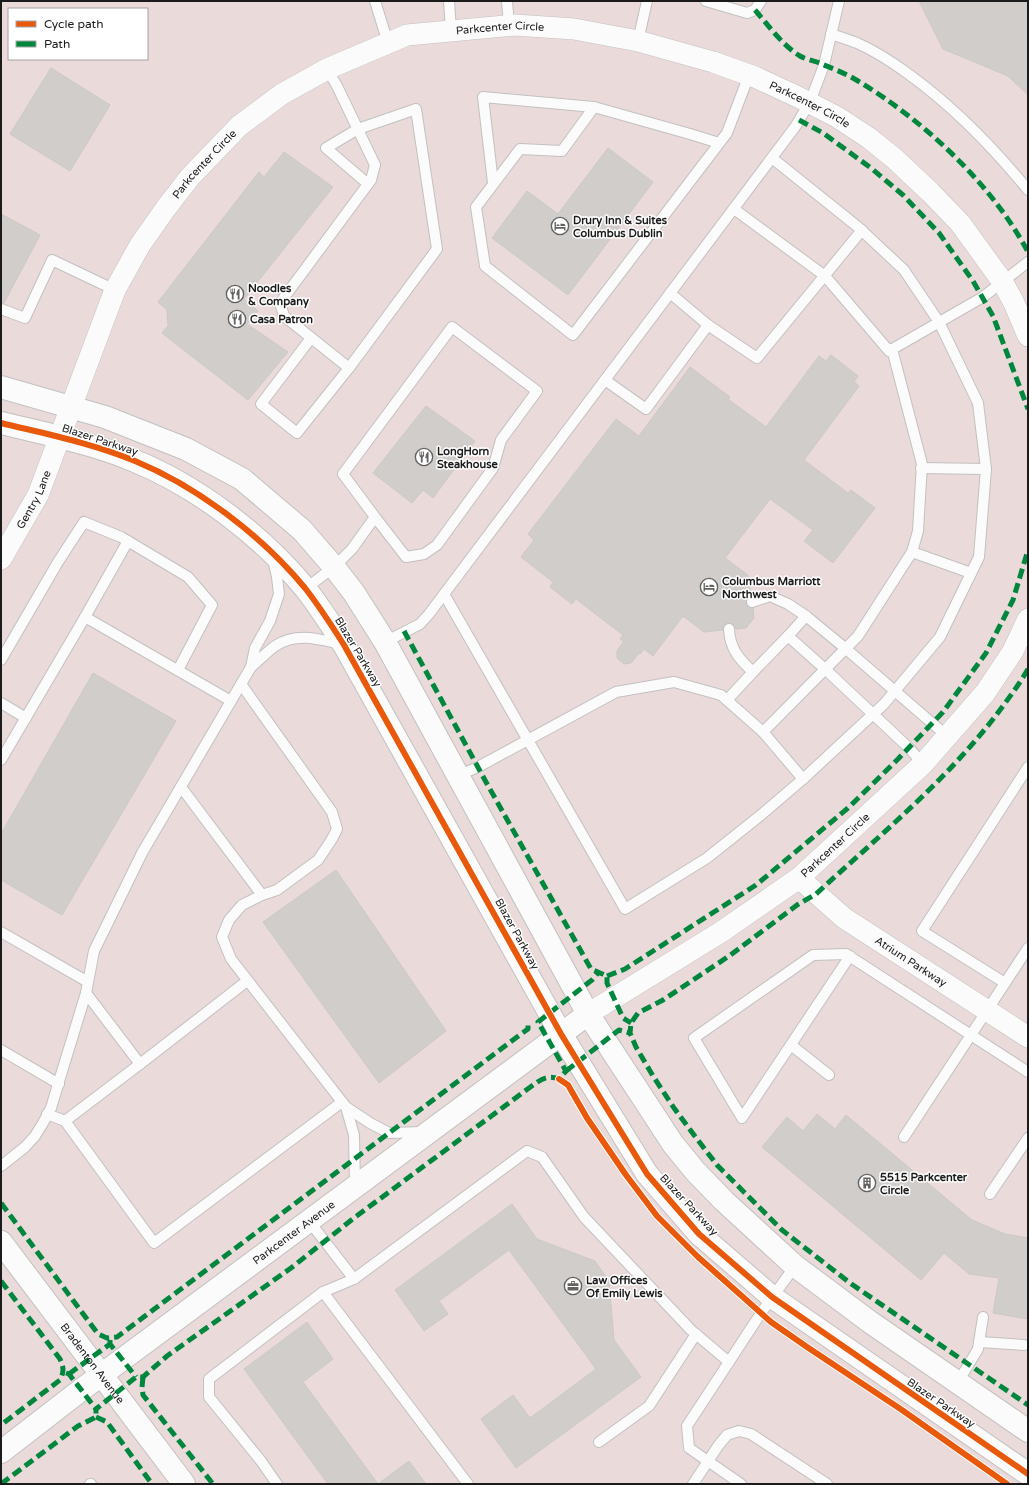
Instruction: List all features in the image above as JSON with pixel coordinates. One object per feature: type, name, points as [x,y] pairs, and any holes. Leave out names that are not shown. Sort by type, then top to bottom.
[{"type":"street","name":"Parkcenter Circle","points":[[60,437],[115,290],[140,245],[166,208],[195,172],[239,126],[282,94],[327,69],[407,35],[452,30],[509,25],[574,29],[638,41],[713,62],[749,75],[810,102],[869,138],[895,159],[960,223],[1002,282],[1014,303],[1028,336]]},
{"type":"street","name":"Blazer Parkway","points":[[1,387],[105,417],[186,449],[242,479],[302,530],[354,593],[385,642],[588,1014],[673,1144],[695,1171],[724,1201],[795,1266],[870,1322],[1028,1431]]},
{"type":"street","name":"Blazer Parkway","points":[[1,423],[96,447],[128,458],[170,477],[219,508],[271,552],[305,589],[344,645],[561,1034],[647,1174],[699,1234],[772,1297],[1028,1474]]},
{"type":"street","name":"Gentry Lane","points":[[1,559],[38,495],[60,437]]},
{"type":"street","name":"Parkcenter Circle","points":[[588,1014],[721,932],[799,878],[923,764],[985,693],[1013,651],[1028,619]]},
{"type":"street","name":"Atrium Parkway","points":[[799,878],[844,918],[1028,1037]]},
{"type":"street","name":"Parkcenter Avenue","points":[[1,1452],[309,1220],[588,1014]]},
{"type":"street","name":"Bradenton Avenue","points":[[1,1242],[184,1484]]},
{"type":"lane","points":[[375,1],[388,43]]},
{"type":"lane","points":[[449,1],[452,30]]},
{"type":"lane","points":[[507,1],[509,25]]},
{"type":"lane","points":[[638,41],[647,1]]},
{"type":"lane","points":[[706,1],[747,13],[755,10],[761,1]]},
{"type":"lane","points":[[385,642],[420,624],[444,594],[795,127],[810,102],[824,65],[839,1]]},
{"type":"lane","points":[[831,34],[858,43],[891,61],[926,87],[960,116],[1001,157],[1028,190]]},
{"type":"lane","points":[[327,69],[337,86],[375,165],[371,180],[280,303],[284,316],[350,368]]},
{"type":"lane","points":[[594,107],[562,151],[520,149],[476,207],[485,266],[573,335],[727,133],[749,75]]},
{"type":"lane","points":[[494,183],[483,97],[594,107],[719,143]]},
{"type":"lane","points":[[311,338],[261,404],[297,433],[350,368],[438,249],[416,109],[358,129],[326,148],[368,184]]},
{"type":"lane","points":[[444,594],[625,909],[707,858],[761,816],[874,713],[940,637],[979,557],[986,469],[978,403],[939,322],[904,270],[862,230],[772,158]]},
{"type":"lane","points":[[734,209],[825,276],[889,351],[983,297],[1028,262]]},
{"type":"lane","points":[[670,293],[708,324],[757,358],[862,230]]},
{"type":"lane","points":[[1,309],[25,318],[52,260],[115,290]]},
{"type":"lane","points":[[605,380],[646,409],[708,324]]},
{"type":"lane","points":[[452,327],[537,391],[501,440],[493,468],[437,545],[424,554],[406,557],[375,517],[343,474],[452,327]]},
{"type":"lane","points":[[763,732],[858,636],[912,552],[918,531],[922,464],[892,349]]},
{"type":"lane","points":[[921,468],[986,469]]},
{"type":"lane","points":[[305,589],[334,567],[352,549],[375,517]]},
{"type":"lane","points":[[1,660],[58,562],[84,522],[121,537],[188,577],[212,605],[178,670]]},
{"type":"lane","points":[[2,754],[26,718],[128,541]]},
{"type":"lane","points":[[251,667],[255,648],[270,621],[279,594],[277,577],[271,552]]},
{"type":"lane","points":[[912,552],[971,572]]},
{"type":"lane","points":[[752,602],[770,596],[788,604],[806,616],[947,736]]},
{"type":"lane","points":[[85,616],[231,701]]},
{"type":"lane","points":[[727,700],[806,616]]},
{"type":"lane","points":[[729,629],[730,641],[739,659],[753,672]]},
{"type":"lane","points":[[788,636],[874,713],[923,764]]},
{"type":"lane","points":[[1,1166],[25,1147],[35,1136],[47,1114],[59,1084],[86,993],[94,951],[142,853],[251,667],[274,647],[293,638],[311,637],[344,645]]},
{"type":"lane","points":[[457,776],[478,767],[616,692],[674,682],[721,695],[763,732],[803,779]]},
{"type":"lane","points":[[241,684],[332,812],[337,829],[332,840],[318,860],[277,890],[262,895],[242,906],[229,920],[222,937],[231,959],[344,1105],[370,1123],[389,1133],[428,1132]]},
{"type":"lane","points":[[1,703],[26,718]]},
{"type":"lane","points":[[1005,983],[922,931],[1028,767]]},
{"type":"lane","points":[[181,788],[262,895]]},
{"type":"lane","points":[[1,932],[88,982]]},
{"type":"lane","points":[[904,1137],[1028,948]]},
{"type":"lane","points":[[850,956],[742,1118],[694,1038],[813,955],[846,954],[850,956],[1028,1072]]},
{"type":"lane","points":[[65,1121],[247,981]]},
{"type":"lane","points":[[86,993],[140,1064]]},
{"type":"lane","points":[[791,1045],[830,1075]]},
{"type":"lane","points":[[1,1050],[59,1084]]},
{"type":"lane","points":[[47,1114],[65,1121],[154,1243],[344,1105]]},
{"type":"lane","points":[[344,1105],[354,1135],[355,1186]]},
{"type":"lane","points":[[990,1194],[1028,1138]]},
{"type":"lane","points":[[277,1484],[261,1461],[209,1397],[209,1379],[323,1292],[354,1279],[527,1151],[542,1157],[584,1216],[696,1334],[729,1362]]},
{"type":"lane","points":[[309,1220],[354,1279]]},
{"type":"lane","points":[[741,1484],[689,1448],[687,1426],[772,1297],[795,1266]]},
{"type":"lane","points":[[323,1292],[468,1484]]},
{"type":"lane","points":[[958,1382],[978,1350],[983,1317]]},
{"type":"lane","points":[[600,1442],[649,1406],[696,1334]]},
{"type":"lane","points":[[979,1342],[1024,1345]]},
{"type":"lane","points":[[693,1484],[727,1435],[739,1431],[751,1434],[827,1484]]},
{"type":"shaded area","points":[[1,1],[1028,1],[1028,1484],[1,1484]]},
{"type":"building","points":[[919,1],[1028,1],[1028,95],[1008,76],[943,49]]},
{"type":"building","points":[[51,68],[110,105],[70,171],[10,134]]},
{"type":"building","name":"Drury Inn & Suites Columbus Dublin","points":[[608,148],[653,182],[568,295],[492,238],[527,191],[558,214]]},
{"type":"building","points":[[284,152],[333,187],[244,299],[258,311],[247,324],[288,352],[248,400],[162,333],[168,326],[167,310],[158,302],[259,172],[264,177]]},
{"type":"building","points":[[1,214],[40,235],[4,303],[1,303]]},
{"type":"building","points":[[831,355],[858,376],[854,382],[859,386],[804,460],[848,493],[851,490],[875,508],[833,563],[804,541],[813,530],[770,499],[725,558],[748,575],[751,596],[747,598],[746,604],[748,607],[753,608],[754,618],[746,628],[736,629],[734,625],[728,623],[723,626],[723,630],[704,632],[683,616],[653,656],[644,649],[631,663],[624,664],[617,658],[617,651],[624,641],[620,639],[623,635],[576,599],[572,604],[550,587],[553,582],[521,557],[534,540],[528,534],[616,419],[639,436],[690,367],[730,397],[728,399],[766,427],[819,356],[826,361]]},
{"type":"building","name":"LongHorn Steakhouse","points":[[426,406],[475,441],[433,498],[423,490],[412,503],[373,473]]},
{"type":"building","points":[[93,673],[176,721],[62,915],[1,880],[1,834]]},
{"type":"building","points":[[336,870],[446,1031],[379,1083],[263,922]]},
{"type":"building","name":"5515 Parkcenter Circle","points":[[817,1114],[835,1129],[846,1115],[972,1220],[1005,1234],[1028,1238],[1028,1319],[993,1313],[999,1278],[969,1274],[944,1253],[921,1280],[762,1147],[787,1117],[803,1131]]},
{"type":"building","points":[[512,1204],[537,1239],[595,1261],[609,1281],[614,1340],[641,1377],[516,1468],[481,1419],[513,1395],[530,1418],[596,1369],[509,1250],[439,1301],[448,1314],[424,1331],[395,1290]]},
{"type":"building","points":[[307,1322],[333,1359],[303,1382],[378,1484],[328,1484],[244,1369]]},
{"type":"building","points":[[409,1461],[426,1484],[378,1484]]},
{"type":"marked path","points":[[755,10],[776,35],[793,52],[858,81],[907,115],[931,134],[976,178],[1013,227],[1028,252]]},
{"type":"marked path","points":[[799,120],[823,133],[871,168],[903,195],[939,233],[973,281],[993,316],[1028,409]]},
{"type":"marked path","points":[[607,976],[625,969],[756,885],[848,808],[898,759],[943,712],[986,653],[1013,600],[1028,550]]},
{"type":"marked path","points":[[404,631],[486,782],[591,969],[607,976],[607,983],[623,1018],[631,1023]]},
{"type":"marked path","points":[[1028,669],[997,714],[977,739],[956,763],[911,808],[816,894],[797,905],[729,956],[663,1000],[638,1013],[631,1023],[630,1033],[636,1047],[653,1076],[674,1108],[717,1165],[782,1230],[850,1283],[1028,1405]]},
{"type":"marked path","points":[[1,1484],[78,1426],[96,1417],[96,1409],[136,1377],[143,1377],[167,1356],[291,1268],[354,1218],[529,1088],[546,1078],[550,1077],[559,1079],[566,1071],[538,1022],[592,980],[598,973]]},
{"type":"marked path","points":[[1,1203],[98,1334],[107,1338],[117,1337],[528,1029],[528,1021]]},
{"type":"marked path","points":[[566,1071],[619,1030],[630,1033]]},
{"type":"marked path","points":[[1,1281],[60,1359],[63,1370],[60,1380],[1,1425]]},
{"type":"marked path","points":[[110,1340],[110,1344],[136,1377]]},
{"type":"marked path","points":[[69,1374],[110,1344]]},
{"type":"marked path","points":[[66,1373],[69,1374],[96,1409]]},
{"type":"marked path","points":[[143,1377],[143,1395],[213,1484]]},
{"type":"marked path","points":[[96,1417],[107,1422],[152,1484]]},
{"type":"cycle path","points":[[1,423],[69,439],[102,449],[135,461],[159,472],[182,484],[227,514],[269,549],[288,568],[305,588],[344,645],[561,1034],[647,1174],[699,1234],[772,1297],[1028,1474]]},
{"type":"cycle path","points":[[559,1079],[568,1085],[587,1118],[626,1175],[657,1216],[698,1257],[771,1322],[902,1410],[1007,1484]]},
{"type":"place","name":"Drury Inn & Suites Columbus Dublin","points":[[560,226]]},
{"type":"place","name":"Noodles & Company","points":[[235,294]]},
{"type":"place","name":"Casa Patron","points":[[237,319]]},
{"type":"place","name":"LongHorn Steakhouse","points":[[424,457]]},
{"type":"place","name":"Columbus Marriott Northwest","points":[[709,587]]},
{"type":"place","name":"5515 Parkcenter Circle","points":[[867,1183]]},
{"type":"place","name":"Law Offices Of Emily Lewis","points":[[573,1286]]}]
